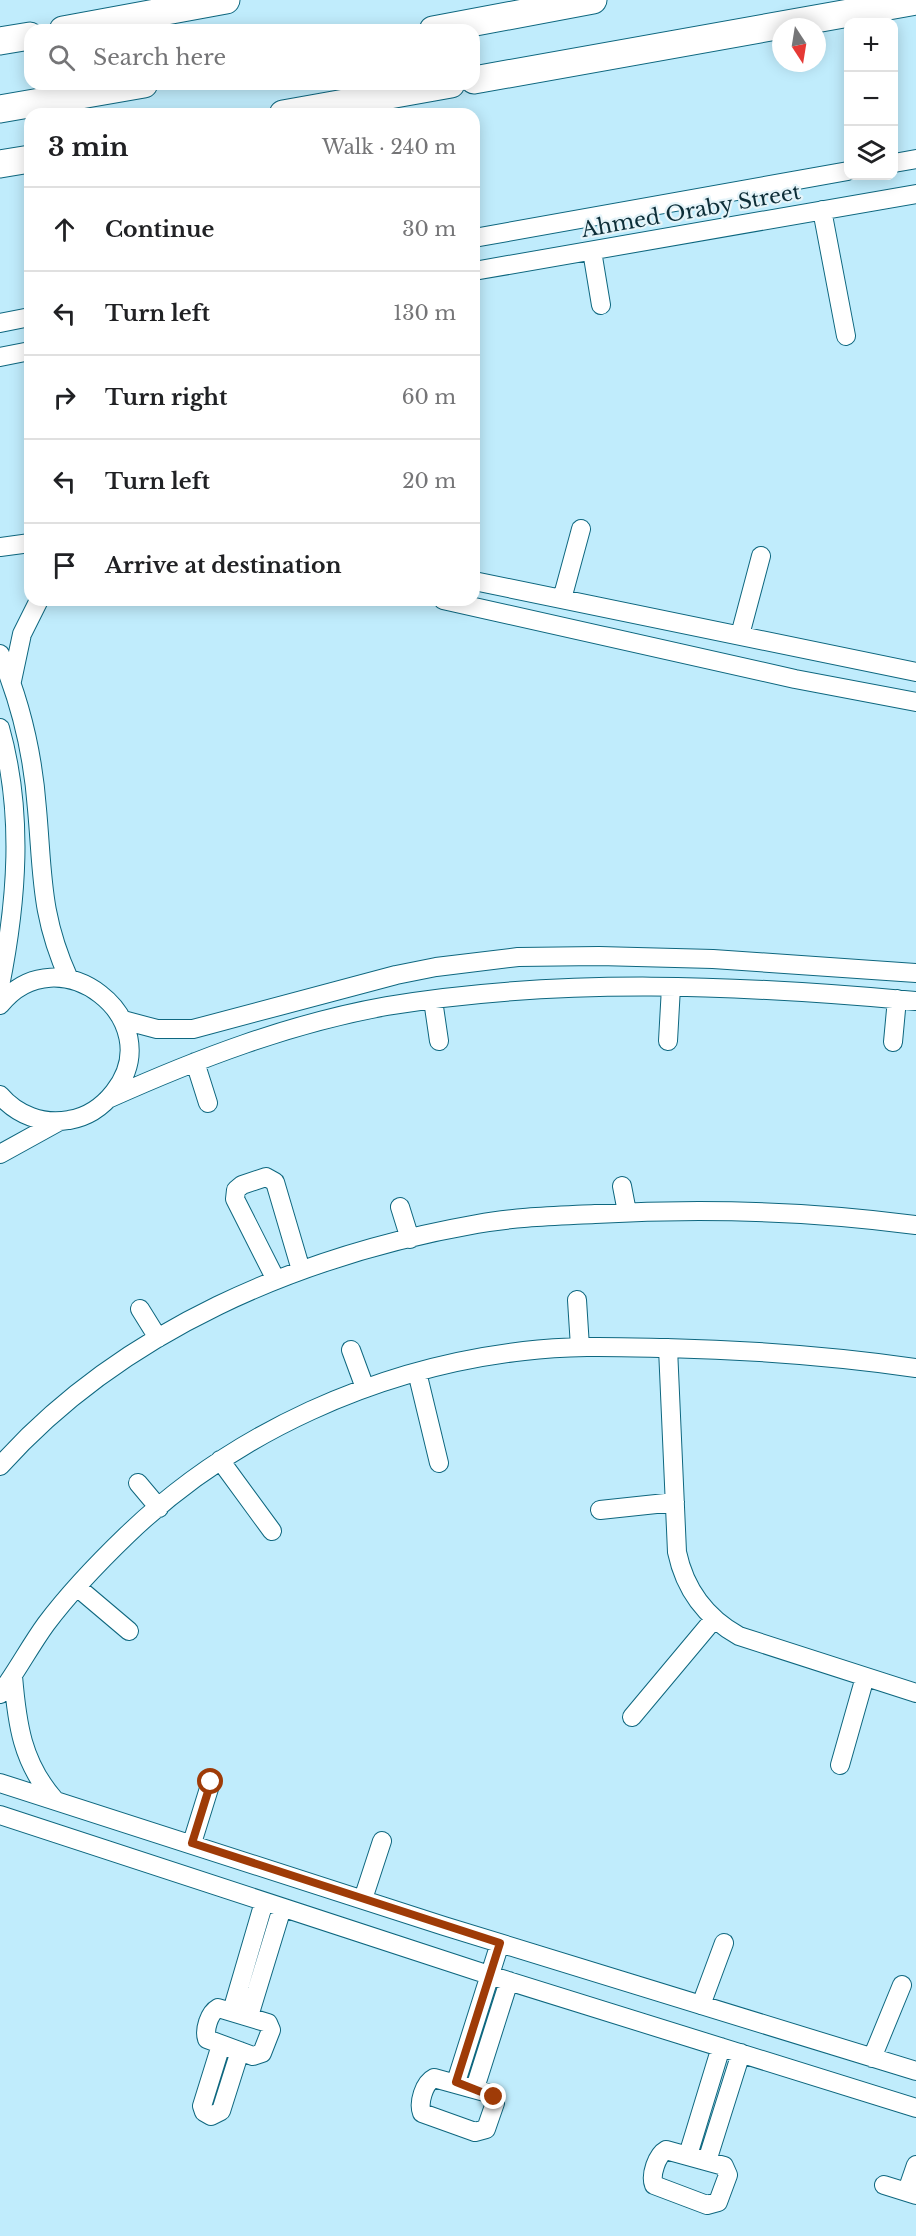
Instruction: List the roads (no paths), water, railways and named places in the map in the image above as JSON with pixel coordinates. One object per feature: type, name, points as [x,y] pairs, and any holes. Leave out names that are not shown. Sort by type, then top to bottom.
[{"type":"highway","points":[[96,24],[226,0]]},
{"type":"highway","points":[[465,24],[593,0]]},
{"type":"highway","points":[[480,79],[916,1]]},
{"type":"highway","points":[[0,41],[24,37]]},
{"type":"highway","points":[[0,110],[111,90]]},
{"type":"highway","points":[[317,108],[417,90]]},
{"type":"highway","points":[[0,164],[24,160]]},
{"type":"street","points":[[898,162],[916,159]]},
{"type":"street","points":[[480,237],[844,172]]},
{"type":"street","name":"Ahmed Oraby Street","points":[[480,270],[916,194]]},
{"type":"street","points":[[675,203],[681,235]]},
{"type":"street","points":[[822,210],[846,336]]},
{"type":"street","points":[[592,251],[601,305]]},
{"type":"street","points":[[0,323],[24,318]]},
{"type":"street","points":[[0,357],[24,352]]},
{"type":"street","points":[[562,599],[581,529]]},
{"type":"street","points":[[0,547],[24,544]]},
{"type":"street","points":[[740,635],[761,556]]},
{"type":"street","points":[[480,582],[740,635],[915,665]]},
{"type":"street","points":[[12,681],[22,634],[36,606]]},
{"type":"street","points":[[470,606],[784,676],[916,702]]},
{"type":"street","points":[[0,654],[12,681],[27,732],[37,807],[47,921],[69,979]]},
{"type":"street","points":[[0,728],[11,786],[16,834],[7,897],[0,986]]},
{"type":"street","points":[[123,1020],[157,1029],[193,1029],[396,975],[436,967],[518,957],[600,956],[713,959],[916,973]]},
{"type":"street","points":[[0,1005],[27,984],[47,978],[69,979],[95,988],[106,997],[123,1020],[129,1048],[124,1076],[108,1099]]},
{"type":"street","points":[[668,1041],[671,987]]},
{"type":"street","points":[[0,1154],[58,1122],[85,1116],[108,1099],[195,1062],[305,1026],[387,1006],[560,988],[671,987],[784,990],[916,1000]]},
{"type":"street","points":[[893,1042],[897,999]]},
{"type":"street","points":[[433,1000],[439,1041]]},
{"type":"street","points":[[195,1062],[208,1104]]},
{"type":"street","points":[[0,1095],[17,1110],[30,1117],[58,1122]]},
{"type":"street","points":[[276,1280],[235,1199],[236,1191],[242,1185],[266,1177],[275,1182],[301,1270]]},
{"type":"street","points":[[622,1186],[627,1212]]},
{"type":"street","points":[[400,1207],[410,1239]]},
{"type":"street","points":[[0,1466],[60,1408],[158,1338],[220,1304],[301,1270],[410,1239],[478,1224],[627,1212],[690,1210],[916,1225]]},
{"type":"street","points":[[577,1300],[580,1347]]},
{"type":"street","points":[[140,1309],[158,1338]]},
{"type":"street","points":[[0,1694],[14,1676],[46,1624],[77,1587],[129,1533],[220,1460],[294,1419],[365,1388],[471,1359],[525,1351],[580,1347],[761,1352],[916,1368]]},
{"type":"street","points":[[668,1348],[675,1502],[681,1568],[695,1598],[714,1620],[752,1642],[916,1693]]},
{"type":"street","points":[[351,1350],[365,1388]]},
{"type":"street","points":[[417,1372],[439,1463]]},
{"type":"street","points":[[220,1460],[272,1531]]},
{"type":"street","points":[[138,1483],[159,1508]]},
{"type":"street","points":[[600,1510],[675,1502]]},
{"type":"street","points":[[77,1587],[129,1631]]},
{"type":"street","points":[[632,1717],[714,1620]]},
{"type":"street","points":[[14,1676],[17,1720],[23,1750],[36,1776],[54,1800]]},
{"type":"street","points":[[840,1764],[865,1677]]},
{"type":"street","points":[[192,1843],[211,1782]]},
{"type":"street","points":[[0,1783],[500,1943],[916,2071]]},
{"type":"street","points":[[0,1815],[489,1975],[916,2108]]},
{"type":"street","points":[[363,1899],[382,1841]]},
{"type":"street","points":[[241,2013],[264,1902]]},
{"type":"street","points":[[241,2013],[282,1908]]},
{"type":"street","points":[[456,2082],[500,1943]]},
{"type":"street","points":[[701,2005],[724,1943]]},
{"type":"street","points":[[475,2088],[508,1981]]},
{"type":"street","points":[[872,2058],[902,1985]]},
{"type":"street","points":[[218,2008],[241,2013],[268,2023],[271,2031],[260,2055],[221,2045],[206,2037],[212,2012],[218,2008]]},
{"type":"street","points":[[221,2045],[202,2106],[204,2112],[211,2116],[221,2111],[240,2051]]},
{"type":"street","points":[[688,2155],[721,2047]]},
{"type":"street","points":[[707,2161],[741,2053]]},
{"type":"street","points":[[438,2077],[456,2082],[492,2094],[495,2100],[488,2127],[483,2132],[475,2132],[422,2113],[420,2106],[430,2079],[438,2077]]},
{"type":"street","points":[[670,2149],[688,2155],[724,2166],[727,2172],[720,2199],[715,2204],[707,2205],[654,2185],[652,2179],[662,2152],[670,2149]]},
{"type":"street","points":[[884,2185],[911,2193],[916,2166]]}]
